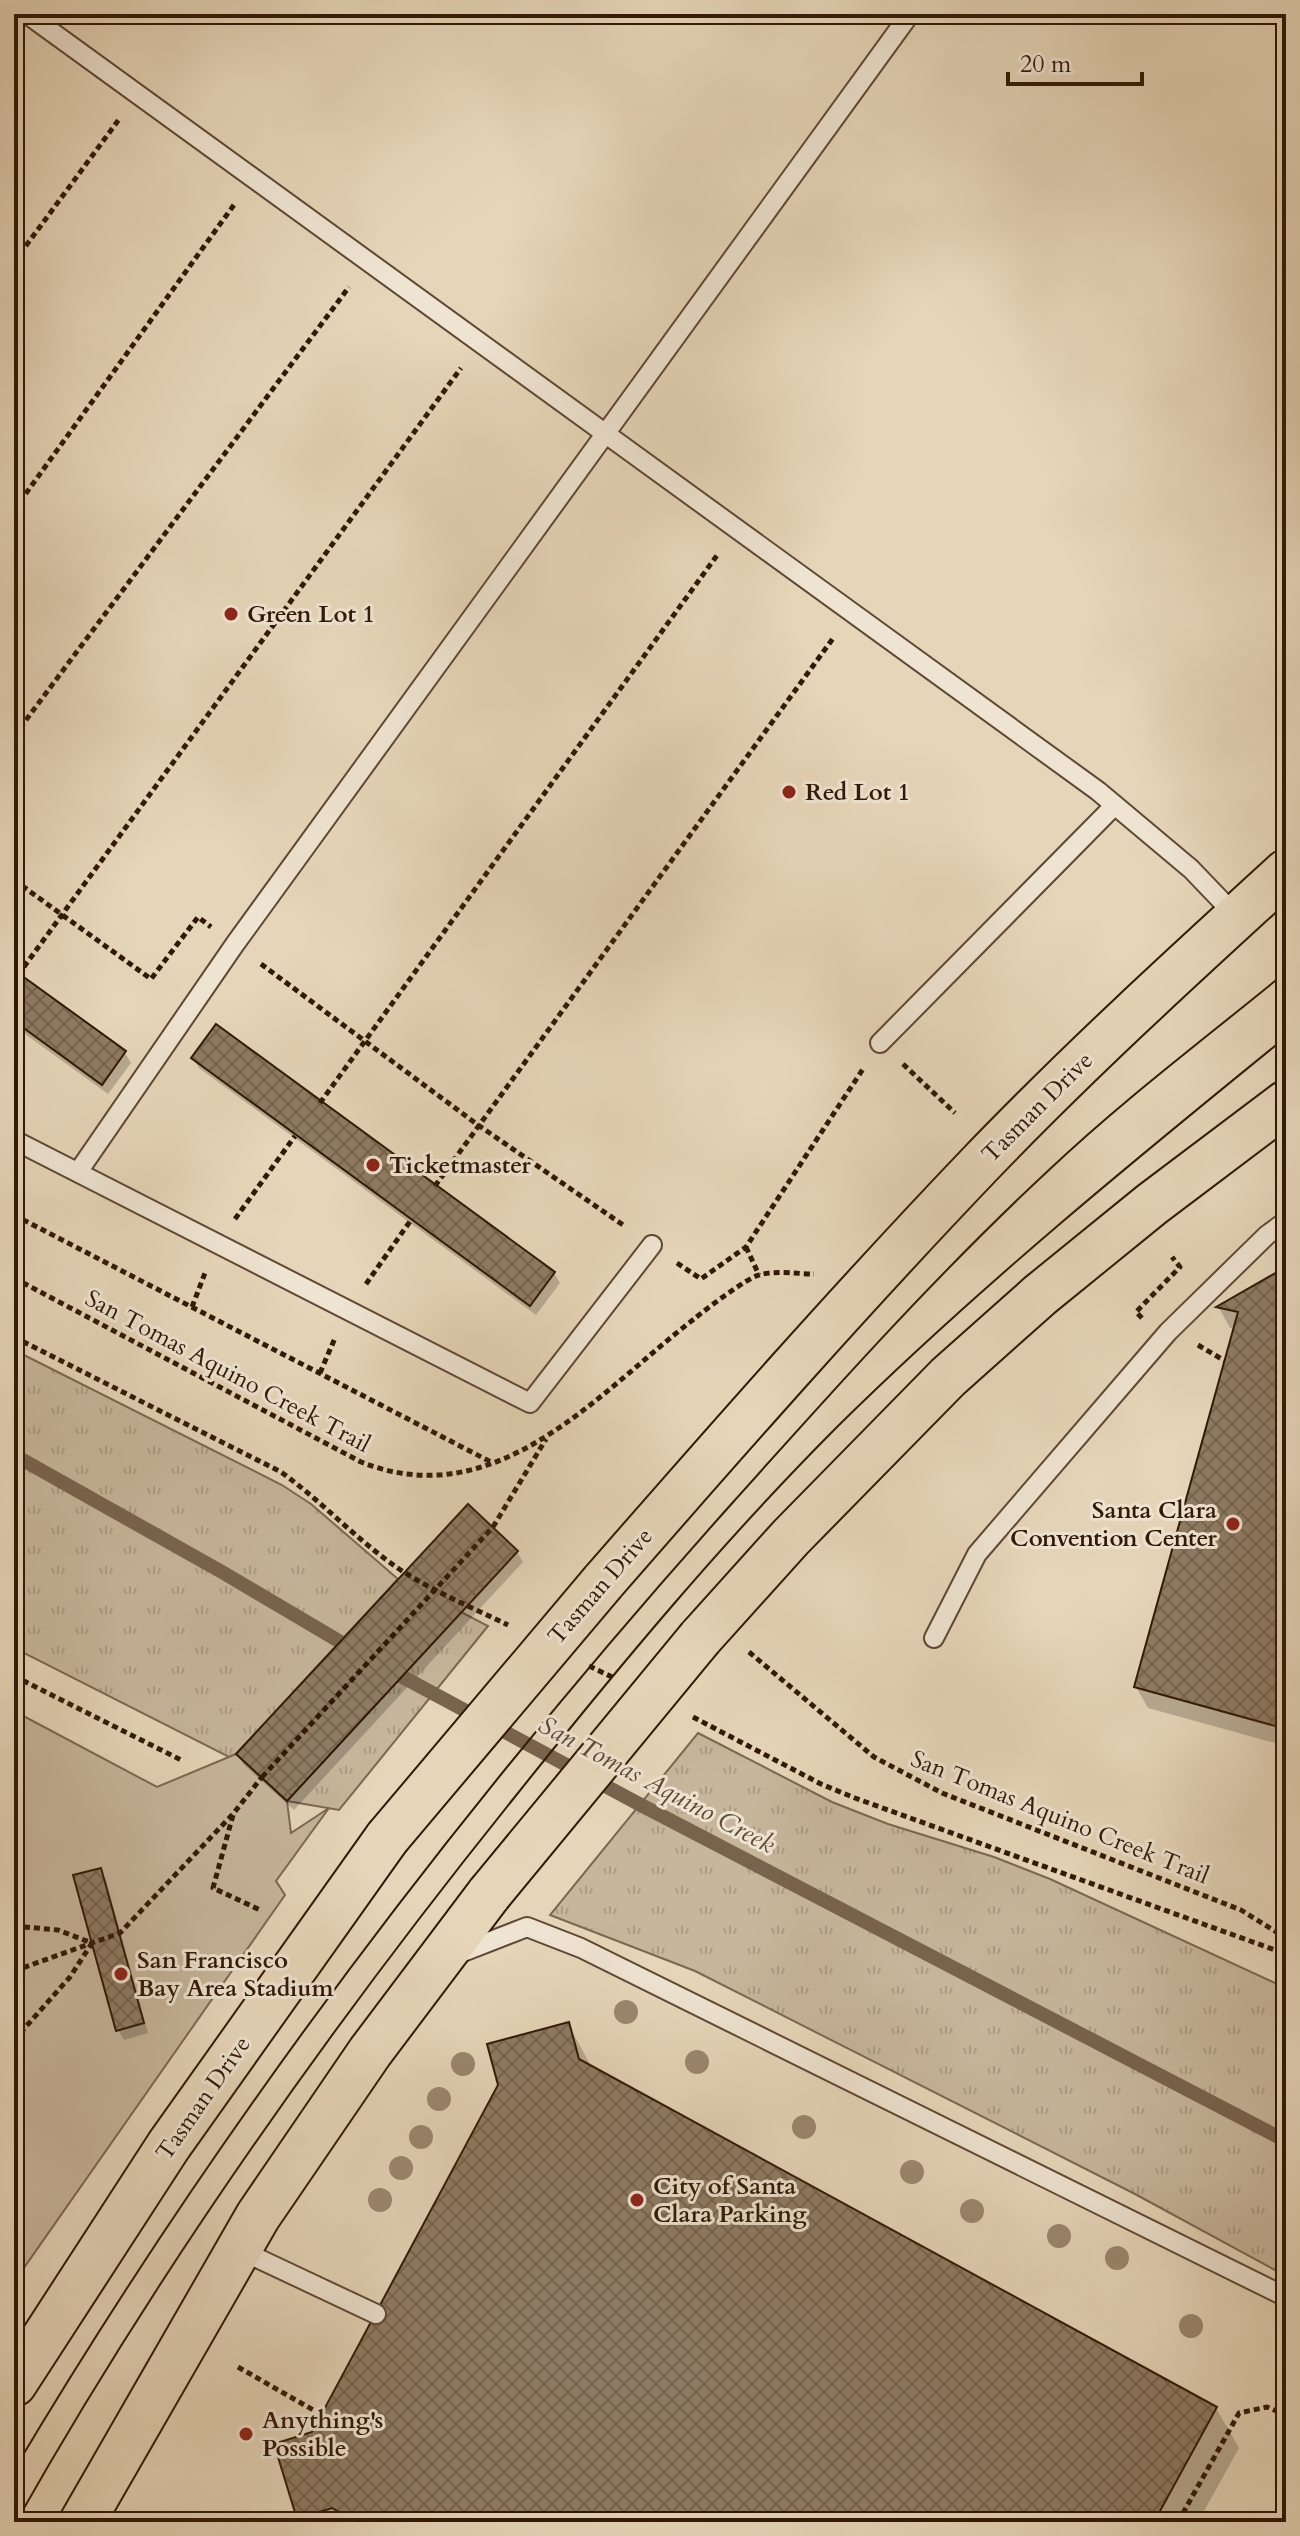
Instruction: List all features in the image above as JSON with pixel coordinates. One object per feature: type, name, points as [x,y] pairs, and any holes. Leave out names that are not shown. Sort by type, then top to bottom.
[{"type":"main road","name":"Tasman Drive","points":[[14,2384],[169,2145],[387,1838],[603,1582],[766,1396],[979,1165],[1178,969],[1286,872]]},
{"type":"main road","points":[[82,2522],[238,2249],[308,2142],[489,1894],[700,1638],[831,1495],[948,1377],[1040,1295],[1152,1204],[1286,1103]]},
{"type":"lane","points":[[27,14],[737,527],[1115,805],[1191,869],[1237,917]]},
{"type":"lane","points":[[78,1172],[235,944],[910,14]]},
{"type":"lane","points":[[880,1043],[1115,805]]},
{"type":"lane","points":[[14,1140],[530,1403],[652,1245]]},
{"type":"lane","points":[[934,1638],[977,1554],[1168,1332],[1267,1235],[1286,1221]]},
{"type":"lane","points":[[436,1963],[527,1927],[581,1948],[1286,2297]]},
{"type":"lane","points":[[238,2249],[376,2314]]},
{"type":"path","points":[[14,262],[137,95]]},
{"type":"path","points":[[14,510],[253,178]]},
{"type":"path","points":[[14,736],[369,260]]},
{"type":"path","points":[[18,975],[481,341]]},
{"type":"path","points":[[320,1103],[737,527]]},
{"type":"path","points":[[435,1186],[853,612]]},
{"type":"path","points":[[14,880],[151,979],[198,917],[478,1125],[701,1279],[746,1247],[880,1043],[955,1113]]},
{"type":"path","points":[[14,1215],[492,1462]]},
{"type":"path","points":[[746,1247],[759,1275],[800,1274]]},
{"type":"path","points":[[1149,1324],[1136,1312],[1180,1267],[1172,1257]]},
{"type":"path","name":"San Tomas Aquino Creek Trail","points":[[14,1278],[361,1462],[385,1472],[429,1476],[472,1469],[547,1437],[611,1390],[661,1344],[706,1309],[759,1275]]},
{"type":"path","points":[[1191,1340],[1225,1361]]},
{"type":"path","points":[[14,1971],[120,1933],[233,1814],[262,1777],[493,1527],[547,1437]]},
{"type":"path","name":"San Tomas Aquino Creek Trail","points":[[754,1656],[845,1735],[900,1773],[942,1793],[1241,1910],[1286,1938]]},
{"type":"path","points":[[14,1676],[183,1761]]},
{"type":"path","points":[[233,1814],[213,1888],[260,1910]]},
{"type":"path","points":[[14,1926],[58,1930],[92,1943]]},
{"type":"path","points":[[14,2040],[70,1977],[92,1943]]},
{"type":"path","points":[[238,2367],[322,2415]]},
{"type":"path","points":[[1178,2522],[1239,2413],[1267,2407],[1286,2415]]},
{"type":"green space","points":[[14,1350],[282,1485],[311,1504],[398,1579],[236,1754],[229,1757],[14,1648]]},
{"type":"green space","points":[[461,1612],[488,1626],[339,1810],[287,1801]]},
{"type":"green space","name":"San Francisco Bay Area Stadium","points":[[14,1711],[157,1787],[236,1754],[287,1801],[291,1833],[329,1808],[276,1881],[285,1895],[14,2282]]},
{"type":"green space","points":[[698,1733],[832,1802],[1050,1879],[1286,1988],[1286,2276],[1135,2194],[695,1971],[550,1915]]},
{"type":"building","points":[[14,970],[126,1051],[102,1085],[14,1021]]},
{"type":"building","name":"Ticketmaster","points":[[216,1024],[555,1272],[530,1306],[191,1058]]},
{"type":"building","name":"Santa Clara Convention Center","points":[[1286,1267],[1286,1729],[1134,1687],[1238,1312],[1216,1307]]},
{"type":"building","points":[[468,1504],[518,1551],[287,1801],[236,1754]]},
{"type":"building","points":[[101,1868],[144,2023],[116,2031],[73,1875]]},
{"type":"building","name":"City of Santa Clara Parking","points":[[569,2022],[579,2059],[1217,2407],[1154,2522],[357,2522],[332,2508],[297,2519],[274,2444],[312,2432],[498,2085],[487,2044]]},
{"type":"waterway","name":"San Tomas Aquino Creek","points":[[14,1455],[354,1650]]},
{"type":"waterway","name":"San Tomas Aquino Creek","points":[[386,1668],[639,1804],[1286,2141]]},
{"type":"tram line","points":[[14,2470],[176,2214],[351,1967],[443,1847],[635,1614],[850,1373],[1008,1208],[1107,1118],[1286,972]]},
{"type":"tram line","points":[[16,2522],[71,2427],[188,2241],[314,2060],[446,1884],[552,1750],[671,1608],[795,1470],[891,1375],[1057,1226],[1286,1037]]},
{"type":"place","name":"Green Lot 1","points":[[231,614]]},
{"type":"place","name":"Red Lot 1","points":[[789,792]]},
{"type":"place","name":"Ticketmaster","points":[[373,1165]]},
{"type":"place","name":"Santa Clara Convention Center","points":[[1233,1524]]},
{"type":"place","name":"San Francisco Bay Area Stadium","points":[[121,1974]]},
{"type":"place","name":"City of Santa Clara Parking","points":[[637,2200]]},
{"type":"place","name":"Anything's Possible","points":[[246,2434]]}]
